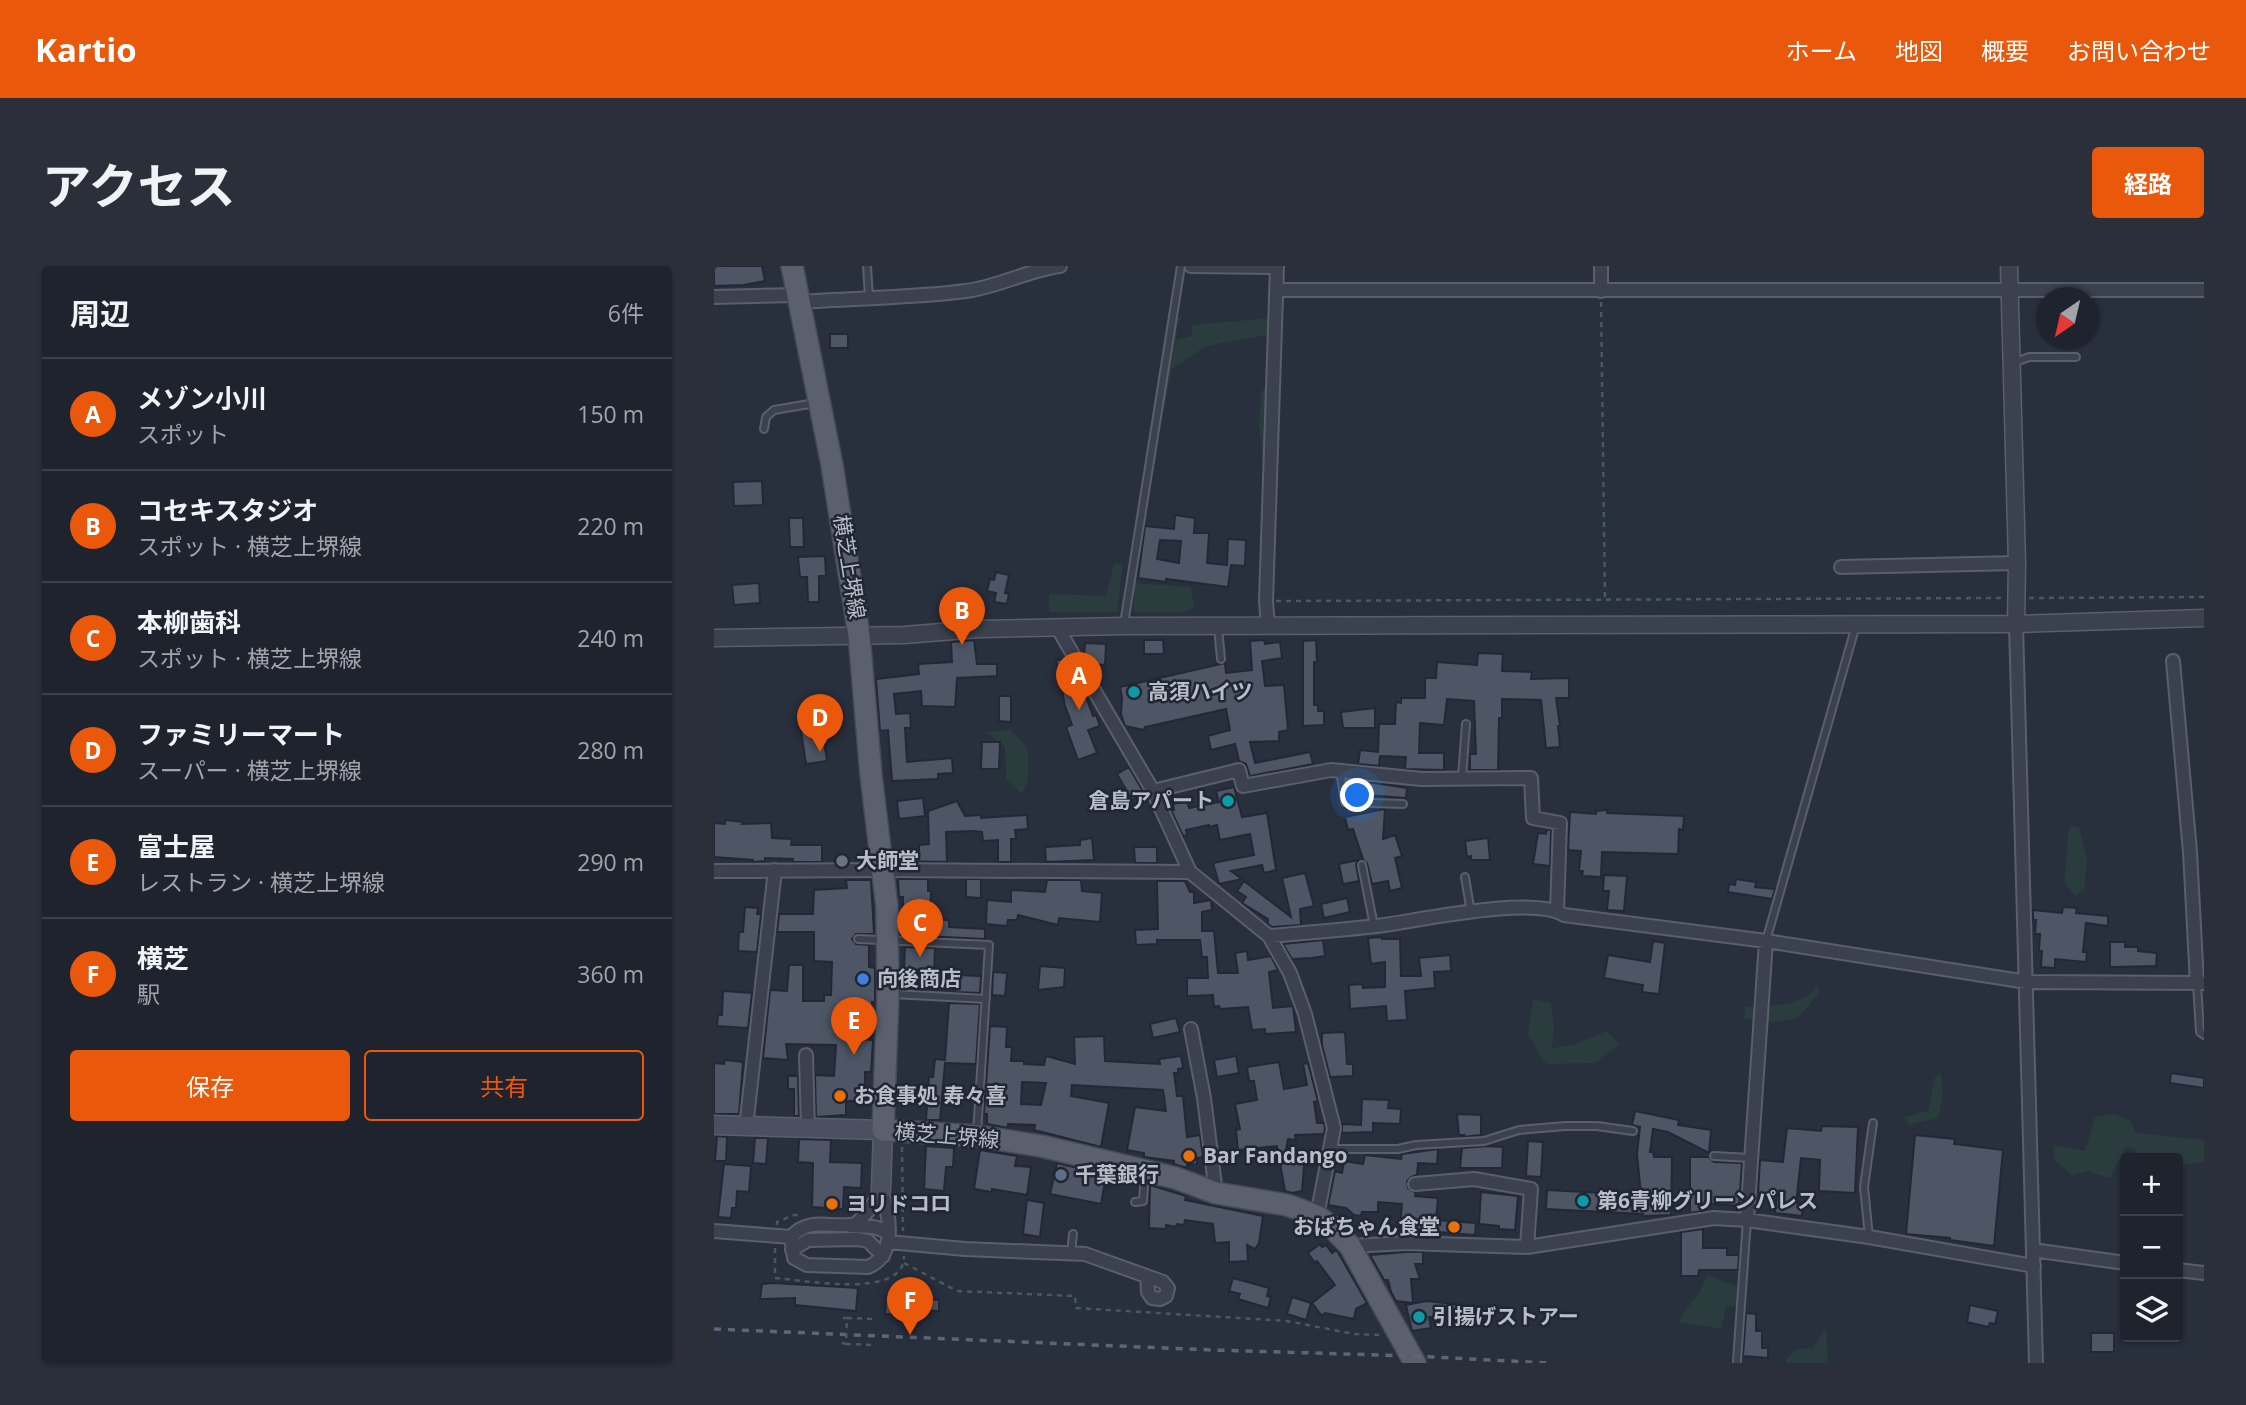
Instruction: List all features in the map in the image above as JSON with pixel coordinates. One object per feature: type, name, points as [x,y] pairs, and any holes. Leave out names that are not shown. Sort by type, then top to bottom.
[{"type":"main road","name":"横芝上堺線","points":[[792,266],[832,465],[859,635],[887,907],[892,1131],[977,1136],[1041,1146],[1176,1178],[1216,1193],[1287,1205],[1317,1216],[1350,1246],[1415,1363]]},
{"type":"main road","points":[[714,1125],[892,1131],[881,1191]]},
{"type":"street","points":[[714,297],[869,297],[967,291],[1060,266]]},
{"type":"street","points":[[1191,266],[1277,266],[1266,601],[1268,627]]},
{"type":"street","points":[[1601,266],[1601,291]]},
{"type":"street","points":[[2009,266],[2036,1363]]},
{"type":"street","points":[[1277,290],[2204,290]]},
{"type":"street","points":[[1841,567],[2017,563]]},
{"type":"street","points":[[714,638],[904,635],[979,629],[1124,626],[2202,622]]},
{"type":"street","points":[[1057,627],[1153,791],[1190,872],[1269,936],[1290,973],[1305,1014],[1334,1128],[1317,1216]]},
{"type":"street","points":[[1269,936],[1374,926],[1513,907],[1766,941],[2027,982],[2200,983],[2173,662]]},
{"type":"street","points":[[1153,791],[1239,770],[1243,786],[1331,770],[1422,779],[1531,778],[1533,818],[1560,823],[1557,911]]},
{"type":"street","points":[[746,1127],[775,870]]},
{"type":"street","points":[[714,871],[1190,872]]},
{"type":"street","points":[[1747,1220],[1766,941]]},
{"type":"street","points":[[1191,1029],[1205,1098],[1216,1193]]},
{"type":"street","points":[[806,1055],[808,1129]]},
{"type":"street","points":[[1415,1184],[1474,1179],[1531,1189],[1527,1247]]},
{"type":"street","points":[[848,1225],[863,1219],[881,1191]]},
{"type":"street","points":[[881,1191],[888,1210],[888,1237],[883,1256],[875,1265],[807,1265],[794,1258],[792,1243],[805,1225],[848,1225],[874,1227],[888,1237],[904,1243],[965,1249],[1085,1254],[1147,1276]]},
{"type":"street","points":[[1350,1246],[1406,1244],[1527,1247],[1704,1219],[1747,1220],[1870,1237],[2034,1266]]},
{"type":"street","points":[[714,1231],[792,1243],[857,1238],[868,1241],[883,1256]]},
{"type":"street","points":[[2033,1251],[2120,1262]]},
{"type":"street","points":[[2183,1271],[2204,1273]]},
{"type":"lane","points":[[867,266],[869,297]]},
{"type":"lane","points":[[1124,626],[1181,266]]},
{"type":"lane","points":[[2010,365],[2029,357],[2076,357]]},
{"type":"lane","points":[[764,429],[766,416],[774,410],[819,402]]},
{"type":"lane","points":[[1766,941],[1857,623]]},
{"type":"lane","points":[[1218,627],[1222,659]]},
{"type":"lane","points":[[1462,777],[1466,724]]},
{"type":"lane","points":[[1340,771],[1345,802],[1403,804]]},
{"type":"lane","points":[[1362,865],[1374,926]]},
{"type":"lane","points":[[1465,877],[1471,913]]},
{"type":"lane","points":[[859,939],[989,945],[977,1136]]},
{"type":"lane","points":[[2200,983],[2200,1032],[2204,1035]]},
{"type":"lane","points":[[888,994],[986,999]]},
{"type":"lane","points":[[1870,1237],[1864,1187],[1873,1123]]},
{"type":"lane","points":[[1332,1149],[1398,1149],[1416,1145],[1484,1141],[1519,1130],[1565,1126],[1597,1126],[1633,1131]]},
{"type":"lane","points":[[1714,1156],[1752,1158]]},
{"type":"lane","points":[[1135,1202],[1143,1201],[1146,1171]]},
{"type":"lane","points":[[1737,1361],[1747,1220]]},
{"type":"lane","points":[[1071,1254],[1073,1234]]},
{"type":"path","points":[[1601,291],[1605,600]]},
{"type":"path","points":[[1266,601],[2204,597]]},
{"type":"path","points":[[892,1131],[904,1264]]},
{"type":"path","points":[[776,1228],[777,1222],[794,1215],[808,1216]]},
{"type":"path","points":[[874,1320],[845,1318],[844,1344],[874,1345]]},
{"type":"shaded area","points":[[1182,316],[1177,326],[1176,340],[1192,336],[1192,325],[1273,318],[1264,472],[1259,422],[1262,391],[1268,385],[1270,334],[1206,346],[1172,369],[1150,479],[1172,331],[1177,318]]},
{"type":"shaded area","points":[[1114,563],[1123,564],[1117,612],[1049,612],[1049,594],[1106,596]]},
{"type":"shaded area","points":[[1134,583],[1191,587],[1194,607],[1186,612],[1134,612]]},
{"type":"shaded area","points":[[1011,730],[1028,749],[1028,780],[1022,794],[1006,779],[1005,747],[986,732]]},
{"type":"shaded area","points":[[2069,826],[2079,827],[2087,859],[2084,890],[2076,896],[2064,883]]},
{"type":"shaded area","points":[[1817,986],[1820,992],[1798,1018],[1774,1022],[1744,1018],[1745,1007],[1793,1002],[1802,999]]},
{"type":"shaded area","points":[[1533,999],[1551,1003],[1554,1029],[1552,1048],[1575,1044],[1607,1031],[1619,1044],[1595,1063],[1546,1064],[1528,1035]]},
{"type":"shaded area","points":[[1941,1073],[1943,1095],[1938,1118],[1909,1125],[1904,1117],[1928,1111],[1935,1077]]},
{"type":"shaded area","points":[[2114,1114],[2130,1120],[2136,1133],[2204,1140],[2204,1162],[2183,1165],[2183,1153],[2136,1153],[2135,1149],[2126,1147],[2120,1153],[2110,1178],[2087,1171],[2073,1176],[2054,1160],[2053,1145],[2085,1151],[2095,1117]]},
{"type":"shaded area","points":[[1707,1274],[1740,1288],[1736,1306],[1726,1307],[1721,1329],[1680,1322],[1702,1288]]},
{"type":"shaded area","points":[[1826,1328],[1828,1363],[1786,1363],[1786,1359],[1797,1349],[1812,1348]]},
{"type":"building","points":[[714,266],[762,266],[765,281],[714,286]]},
{"type":"building","points":[[830,334],[848,334],[848,348],[830,348]]},
{"type":"building","points":[[762,481],[763,505],[734,506],[733,482]]},
{"type":"building","points":[[1175,515],[1195,518],[1194,533],[1209,533],[1207,563],[1227,565],[1228,539],[1246,540],[1245,566],[1231,565],[1228,587],[1138,578],[1145,526],[1174,529]],"holes":[[[1160,540],[1181,541],[1179,563],[1157,559]]]},
{"type":"building","points":[[789,518],[803,518],[804,547],[790,547]]},
{"type":"building","points":[[825,556],[826,576],[819,576],[819,602],[808,602],[807,577],[800,577],[798,557]]},
{"type":"building","points":[[996,572],[1009,575],[1005,593],[1009,594],[1007,604],[994,602],[996,593],[987,591],[990,579],[994,580]]},
{"type":"building","points":[[759,583],[760,603],[734,605],[732,585]]},
{"type":"building","points":[[974,640],[977,664],[997,664],[997,676],[957,678],[955,707],[922,706],[921,691],[894,694],[896,714],[910,713],[911,728],[905,728],[907,762],[952,758],[953,773],[938,774],[938,779],[892,781],[888,730],[880,731],[876,679],[919,674],[918,664],[952,662],[951,642]]},
{"type":"building","points":[[1144,640],[1163,640],[1164,654],[1144,654]]},
{"type":"building","points":[[1264,640],[1265,644],[1280,642],[1282,658],[1262,661],[1265,686],[1284,685],[1288,730],[1279,732],[1279,741],[1250,742],[1255,763],[1310,752],[1313,764],[1250,776],[1246,764],[1239,761],[1235,744],[1211,750],[1208,736],[1230,730],[1226,709],[1145,727],[1144,730],[1125,726],[1121,714],[1120,687],[1225,663],[1226,673],[1252,670],[1250,641]]},
{"type":"building","points":[[1316,640],[1314,705],[1318,705],[1318,711],[1324,711],[1324,725],[1303,726],[1303,641]]},
{"type":"building","points":[[1085,643],[1106,644],[1105,665],[1089,664],[1084,656]]},
{"type":"building","points":[[1478,653],[1503,654],[1502,671],[1532,672],[1531,679],[1569,678],[1569,698],[1556,698],[1560,747],[1546,748],[1541,700],[1502,699],[1498,770],[1470,770],[1470,754],[1476,754],[1474,701],[1447,699],[1444,725],[1420,723],[1419,753],[1444,753],[1444,770],[1405,769],[1406,757],[1380,756],[1379,766],[1358,764],[1360,750],[1378,752],[1379,724],[1395,724],[1396,702],[1401,703],[1401,698],[1425,698],[1425,678],[1436,678],[1437,662],[1477,665]]},
{"type":"building","points":[[1066,659],[1100,726],[1088,730],[1097,753],[1078,760],[1066,727],[1072,725],[1065,706],[1056,660]]},
{"type":"building","points":[[999,696],[1011,696],[1011,722],[999,721]]},
{"type":"building","points":[[1375,708],[1375,728],[1343,728],[1341,712]]},
{"type":"building","points":[[822,728],[827,761],[806,764],[801,731]]},
{"type":"building","points":[[982,742],[1000,742],[999,769],[981,769]]},
{"type":"building","points":[[1129,767],[1144,793],[1132,800],[1117,774]]},
{"type":"building","points":[[1368,782],[1407,788],[1406,798],[1367,795]]},
{"type":"building","points":[[1234,787],[1242,817],[1267,813],[1276,870],[1264,873],[1262,865],[1231,871],[1242,879],[1219,884],[1213,863],[1254,855],[1250,834],[1220,840],[1217,825],[1209,825],[1186,830],[1187,835],[1183,836],[1171,810],[1174,810],[1173,804],[1187,801],[1189,808],[1219,802],[1216,791]]},
{"type":"building","points":[[923,798],[925,816],[899,819],[897,801]]},
{"type":"building","points":[[957,801],[965,816],[981,815],[981,818],[1027,815],[1028,829],[1015,830],[1016,839],[1011,839],[1011,862],[998,862],[998,840],[983,841],[982,832],[973,831],[946,832],[947,862],[895,861],[894,855],[919,853],[919,845],[929,844],[928,811]]},
{"type":"building","points":[[1385,809],[1383,839],[1395,835],[1402,856],[1395,858],[1402,888],[1390,891],[1388,881],[1372,884],[1367,863],[1362,859],[1353,829],[1348,830],[1345,817]]},
{"type":"building","points":[[1607,810],[1607,813],[1684,816],[1683,830],[1679,829],[1678,854],[1602,852],[1601,877],[1582,876],[1583,871],[1579,871],[1581,851],[1568,850],[1570,812],[1596,814],[1596,811]]},
{"type":"building","points":[[725,820],[743,822],[742,824],[771,823],[772,838],[792,839],[791,845],[822,845],[822,862],[765,858],[765,861],[753,862],[714,857],[714,823],[725,824]]},
{"type":"building","points":[[1547,829],[1551,830],[1550,866],[1533,864],[1538,833],[1546,834]]},
{"type":"building","points":[[1092,838],[1094,860],[1046,862],[1045,847],[1080,845],[1080,840]]},
{"type":"building","points":[[1488,838],[1490,860],[1471,860],[1471,856],[1467,857],[1465,841]]},
{"type":"building","points":[[1134,847],[1157,847],[1157,863],[1135,863]]},
{"type":"building","points":[[1362,859],[1356,864],[1359,881],[1343,884],[1339,864]]},
{"type":"building","points":[[1305,873],[1314,906],[1300,909],[1301,925],[1272,927],[1268,924],[1268,919],[1242,903],[1246,897],[1237,891],[1244,881],[1291,917],[1282,878]]},
{"type":"building","points":[[1604,875],[1627,876],[1624,911],[1607,910],[1609,891],[1603,891]]},
{"type":"building","points":[[898,879],[928,879],[928,891],[931,891],[930,917],[903,916],[903,897],[899,897]]},
{"type":"building","points":[[966,879],[981,879],[981,898],[966,897]]},
{"type":"building","points":[[1736,879],[1756,882],[1755,887],[1775,889],[1772,899],[1728,892],[1729,884],[1735,885]]},
{"type":"building","points":[[846,880],[871,880],[874,934],[856,934],[852,939],[856,944],[869,945],[869,967],[875,968],[872,1019],[861,1018],[860,1039],[873,1040],[871,1072],[865,1072],[865,1101],[846,1101],[846,1115],[816,1117],[815,1075],[834,1076],[836,1045],[786,1044],[788,1060],[763,1058],[770,990],[787,991],[789,965],[803,965],[803,1001],[824,1001],[824,995],[831,995],[832,962],[814,961],[814,932],[777,932],[779,914],[813,914],[814,890],[847,888]]},
{"type":"building","points":[[1047,880],[1081,880],[1082,891],[1102,893],[1100,922],[1059,918],[1058,925],[1018,915],[1017,920],[1008,920],[1007,926],[986,924],[987,900],[1011,902],[1011,890],[1045,892]]},
{"type":"building","points":[[1157,881],[1185,881],[1190,892],[1194,892],[1194,903],[1211,900],[1212,910],[1202,912],[1202,931],[1214,931],[1218,973],[1238,973],[1235,953],[1247,951],[1248,960],[1271,956],[1278,970],[1269,972],[1273,1008],[1293,1006],[1296,1032],[1265,1034],[1265,1029],[1252,1030],[1248,1007],[1220,1009],[1219,1006],[1214,1007],[1213,995],[1187,996],[1187,978],[1208,978],[1207,957],[1202,957],[1200,940],[1157,940],[1157,944],[1136,945],[1135,930],[1158,929]]},
{"type":"building","points":[[1347,898],[1350,912],[1324,918],[1321,904]]},
{"type":"building","points":[[745,907],[758,908],[757,914],[761,914],[757,952],[738,951]]},
{"type":"building","points":[[2063,907],[2077,908],[2076,913],[2108,916],[2108,926],[2086,923],[2083,952],[2087,952],[2086,962],[2055,959],[2055,968],[2041,967],[2040,934],[2035,934],[2036,920],[2033,920],[2033,910],[2062,913]]},
{"type":"building","points":[[924,919],[949,920],[949,927],[985,929],[985,939],[923,936]]},
{"type":"building","points":[[1368,938],[1400,939],[1401,976],[1421,976],[1419,958],[1450,955],[1451,971],[1434,972],[1435,988],[1405,991],[1407,1020],[1387,1021],[1386,1006],[1350,1009],[1349,985],[1362,984],[1363,988],[1385,987],[1385,962],[1371,964]]},
{"type":"building","points":[[1323,940],[1325,956],[1312,958],[1292,959],[1283,944]]},
{"type":"building","points":[[1653,941],[1665,943],[1659,994],[1642,992],[1643,985],[1604,978],[1608,955],[1650,962]]},
{"type":"building","points":[[2110,942],[2125,942],[2125,947],[2138,947],[2138,951],[2157,953],[2156,966],[2110,967]]},
{"type":"building","points":[[905,947],[935,948],[934,972],[904,970]]},
{"type":"building","points":[[1040,966],[1065,968],[1064,987],[1038,990]]},
{"type":"building","points":[[993,972],[1007,973],[1005,996],[992,995]]},
{"type":"building","points":[[956,975],[981,976],[980,993],[955,992]]},
{"type":"building","points":[[723,991],[752,993],[748,1028],[717,1026],[718,1015],[722,1015]]},
{"type":"building","points":[[949,1003],[980,1004],[976,1064],[945,1063],[940,1120],[926,1120],[929,1077],[933,1077],[935,1059],[945,1060]]},
{"type":"building","points":[[1176,1018],[1180,1032],[1153,1038],[1150,1024]]},
{"type":"building","points":[[990,1026],[1007,1027],[1006,1047],[1012,1047],[1011,1061],[1024,1061],[1024,1064],[1044,1065],[1046,1056],[1075,1064],[1074,1037],[1104,1036],[1105,1061],[1160,1064],[1159,1059],[1181,1056],[1183,1068],[1174,1073],[1177,1096],[1183,1096],[1187,1137],[1200,1135],[1203,1157],[1197,1158],[1197,1164],[1187,1165],[1187,1168],[1174,1164],[1174,1161],[1144,1157],[1144,1153],[1127,1150],[1135,1107],[1166,1111],[1163,1090],[1072,1085],[1071,1096],[1109,1103],[1101,1147],[1034,1130],[1035,1125],[1008,1124],[1008,1128],[987,1124],[987,1114],[984,1114]],"holes":[[[1022,1082],[1046,1083],[1041,1105],[1021,1104]]]},
{"type":"building","points":[[1345,1032],[1347,1064],[1353,1064],[1353,1076],[1330,1077],[1322,1045],[1322,1033]]},
{"type":"building","points":[[1236,1056],[1239,1073],[1217,1077],[1214,1060]]},
{"type":"building","points":[[725,1060],[743,1062],[739,1114],[714,1114],[714,1063],[724,1064]]},
{"type":"building","points":[[1279,1062],[1284,1089],[1307,1085],[1303,1064],[1308,1063],[1318,1101],[1314,1102],[1317,1123],[1324,1123],[1325,1128],[1324,1134],[1295,1135],[1296,1140],[1288,1139],[1286,1150],[1298,1152],[1299,1156],[1320,1156],[1318,1165],[1304,1166],[1302,1191],[1292,1193],[1285,1191],[1277,1146],[1238,1150],[1236,1130],[1240,1129],[1235,1104],[1257,1100],[1254,1081],[1249,1081],[1247,1067]]},
{"type":"building","points":[[2171,1073],[2204,1078],[2204,1088],[2170,1083]]},
{"type":"building","points":[[788,1076],[798,1076],[799,1116],[794,1116],[794,1089],[788,1089]]},
{"type":"building","points":[[1362,1099],[1389,1100],[1388,1108],[1401,1109],[1400,1124],[1373,1123],[1373,1132],[1342,1133],[1342,1124],[1361,1125]]},
{"type":"building","points":[[1635,1111],[1679,1120],[1678,1125],[1711,1130],[1709,1153],[1668,1132],[1653,1129],[1650,1152],[1653,1152],[1654,1157],[1672,1157],[1671,1215],[1643,1216],[1546,1209],[1547,1190],[1641,1195],[1637,1154],[1640,1127],[1632,1125]]},
{"type":"building","points":[[1457,1114],[1481,1115],[1481,1135],[1459,1135]]},
{"type":"building","points":[[1822,1126],[1858,1127],[1855,1193],[1819,1191],[1820,1160],[1801,1158],[1796,1203],[1803,1204],[1802,1216],[1775,1213],[1777,1195],[1758,1193],[1760,1160],[1783,1162],[1787,1128],[1821,1131]]},
{"type":"building","points":[[1915,1135],[1955,1139],[1954,1144],[2003,1150],[1994,1246],[1906,1234]]},
{"type":"building","points":[[717,1136],[727,1137],[726,1161],[715,1161]]},
{"type":"building","points":[[755,1138],[768,1138],[766,1164],[753,1163]]},
{"type":"building","points":[[799,1139],[831,1140],[830,1162],[862,1163],[861,1188],[844,1187],[843,1209],[812,1207],[813,1163],[798,1162]]},
{"type":"building","points":[[1528,1141],[1543,1142],[1541,1177],[1526,1176]]},
{"type":"building","points":[[926,1146],[954,1148],[953,1167],[946,1167],[944,1191],[924,1189]]},
{"type":"building","points":[[1503,1147],[1502,1168],[1460,1168],[1462,1148]]},
{"type":"building","points":[[1438,1149],[1437,1164],[1418,1163],[1417,1175],[1407,1181],[1408,1188],[1416,1193],[1415,1196],[1438,1198],[1436,1220],[1476,1223],[1475,1235],[1400,1229],[1402,1204],[1378,1202],[1378,1212],[1362,1212],[1361,1216],[1354,1215],[1346,1208],[1328,1205],[1335,1171],[1342,1173],[1344,1161],[1363,1164],[1365,1155],[1401,1159],[1402,1154]]},
{"type":"building","points":[[980,1150],[1017,1156],[1015,1166],[1031,1167],[1027,1195],[974,1189]]},
{"type":"building","points":[[1690,1157],[1709,1157],[1714,1162],[1742,1163],[1739,1206],[1704,1203],[1703,1211],[1690,1213]]},
{"type":"building","points":[[1057,1163],[1114,1177],[1113,1184],[1109,1184],[1108,1188],[1104,1187],[1101,1204],[1050,1194]]},
{"type":"building","points":[[724,1164],[751,1166],[749,1192],[737,1191],[736,1208],[732,1208],[731,1218],[718,1217]]},
{"type":"building","points":[[1150,1185],[1186,1196],[1185,1200],[1263,1216],[1259,1243],[1255,1249],[1247,1245],[1248,1261],[1229,1262],[1229,1242],[1215,1243],[1213,1224],[1185,1220],[1184,1225],[1177,1224],[1176,1227],[1166,1225],[1166,1229],[1149,1228]]},
{"type":"building","points":[[1481,1192],[1518,1196],[1515,1230],[1479,1224]]},
{"type":"building","points":[[1027,1200],[1044,1203],[1040,1237],[1023,1234]]},
{"type":"building","points":[[1703,1229],[1703,1248],[1727,1248],[1727,1255],[1739,1255],[1738,1270],[1699,1270],[1698,1276],[1681,1276],[1681,1232]]},
{"type":"building","points":[[1320,1244],[1322,1247],[1326,1245],[1332,1253],[1336,1250],[1367,1303],[1356,1309],[1354,1319],[1325,1313],[1322,1316],[1312,1303],[1335,1285],[1308,1253]]},
{"type":"building","points":[[1423,1252],[1423,1264],[1415,1264],[1420,1279],[1411,1279],[1413,1303],[1396,1301],[1388,1280],[1384,1280],[1370,1255]]},
{"type":"building","points":[[1233,1278],[1269,1288],[1267,1296],[1271,1297],[1268,1308],[1238,1299],[1240,1294],[1229,1291]]},
{"type":"building","points":[[762,1284],[858,1288],[856,1311],[795,1305],[795,1298],[760,1299]]},
{"type":"building","points":[[886,1295],[939,1300],[939,1311],[919,1310],[919,1316],[885,1314]]},
{"type":"building","points":[[1292,1297],[1311,1303],[1306,1320],[1287,1314]]},
{"type":"building","points":[[1427,1301],[1462,1305],[1462,1318],[1429,1317],[1431,1328],[1412,1331],[1406,1305]]},
{"type":"building","points":[[1970,1305],[1998,1311],[1995,1324],[1990,1323],[1988,1327],[1967,1322]]},
{"type":"building","points":[[1746,1313],[1756,1314],[1756,1331],[1762,1331],[1762,1348],[1768,1348],[1768,1358],[1743,1356]]},
{"type":"building","points":[[2091,1333],[2114,1333],[2114,1352],[2091,1352]]},
{"type":"railway","points":[[714,1329],[1548,1363]]},
{"type":"place","name":"コセキスタジオ","points":[[962,645]]},
{"type":"place","name":"高須ハイツ","points":[[1134,692]]},
{"type":"place","name":"メゾン小川","points":[[1079,710]]},
{"type":"place","name":"ファミリーマート","points":[[820,752]]},
{"type":"place","name":"倉島アパート","points":[[1228,801]]},
{"type":"place","name":"大師堂","points":[[842,861]]},
{"type":"place","name":"本柳歯科","points":[[920,957]]},
{"type":"place","name":"向後商店","points":[[863,979]]},
{"type":"place","name":"富士屋","points":[[854,1055]]},
{"type":"place","name":"お食事処 寿々喜","points":[[840,1096]]},
{"type":"place","name":"Bar Fandango","points":[[1189,1156]]},
{"type":"place","name":"千葉銀行","points":[[1061,1175]]},
{"type":"place","name":"第6青柳グリーンパレス","points":[[1583,1201]]},
{"type":"place","name":"ヨリドコロ","points":[[832,1204]]},
{"type":"place","name":"おばちゃん食堂","points":[[1454,1227]]},
{"type":"place","name":"引揚げストアー","points":[[1419,1317]]},
{"type":"place","name":"横芝","points":[[910,1335]]}]
